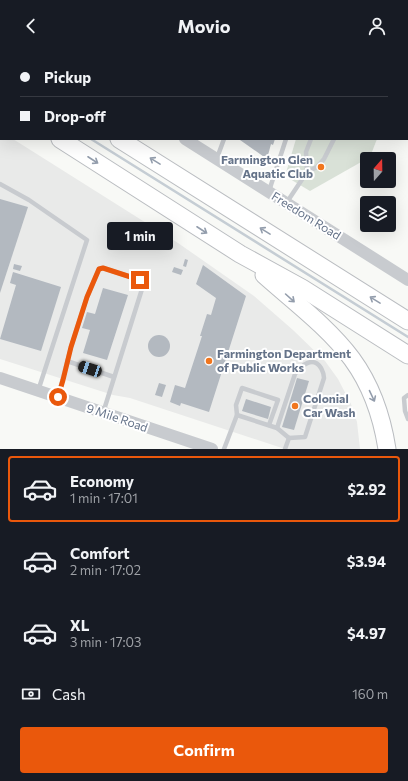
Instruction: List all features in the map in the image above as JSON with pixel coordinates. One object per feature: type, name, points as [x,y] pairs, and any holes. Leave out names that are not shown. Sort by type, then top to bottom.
[{"type":"highway","points":[[62,140],[240,254],[302,288],[408,355]]},
{"type":"highway","points":[[121,140],[408,321]]},
{"type":"highway","points":[[240,254],[332,336],[352,359],[375,401],[384,432],[387,449]]},
{"type":"street","name":"Freedom Road","points":[[187,140],[408,280]]},
{"type":"street","name":"9 Mile Road","points":[[0,378],[212,449]]},
{"type":"lane","points":[[217,159],[224,140]]},
{"type":"lane","points":[[269,192],[286,140]]},
{"type":"lane","points":[[307,172],[306,152],[311,140]]},
{"type":"lane","points":[[287,203],[307,172],[317,167],[324,159],[334,140]]},
{"type":"lane","points":[[0,184],[29,200],[87,240],[38,391]]},
{"type":"lane","points":[[58,397],[85,304],[94,278],[99,269],[103,268],[140,280],[142,283],[142,289],[102,413]]},
{"type":"lane","points":[[67,362],[114,377]]},
{"type":"lane","points":[[237,415],[277,428],[289,438],[304,437],[323,380],[324,373],[319,365],[314,362],[308,362],[299,368],[295,374],[277,428]]},
{"type":"lane","points":[[224,449],[237,415],[236,405],[242,388],[278,400],[269,425]]},
{"type":"lane","points":[[408,395],[404,398],[405,411],[408,419]]},
{"type":"lane","points":[[285,449],[289,438]]},
{"type":"shaded area","points":[[0,140],[15,140],[178,243],[254,296],[293,330],[325,361],[338,379],[351,404],[357,422],[360,449],[285,449],[130,398],[113,395],[0,359]]},
{"type":"shaded area","name":"Farmington Glen Aquatic Club","points":[[296,140],[377,140],[372,152],[360,152],[360,163],[310,191],[285,176]]},
{"type":"building","points":[[240,140],[275,140],[273,145],[271,144],[267,159]]},
{"type":"building","points":[[0,199],[28,207],[0,293]]},
{"type":"building","points":[[185,259],[188,260],[186,267],[183,266]]},
{"type":"building","points":[[14,264],[22,266],[20,271],[13,269]]},
{"type":"building","name":"Farmington Department of Public Works","points":[[203,265],[246,296],[209,412],[181,403],[180,406],[170,402],[175,385],[185,388],[202,336],[200,336],[207,314],[211,315],[216,298],[196,284]]},
{"type":"building","points":[[174,267],[183,270],[181,275],[172,272]]},
{"type":"building","points":[[13,272],[61,287],[41,351],[0,339],[16,285],[10,283]]},
{"type":"building","points":[[103,288],[128,295],[107,360],[83,353],[90,330],[82,328],[87,312],[95,314]]},
{"type":"building","points":[[159,335],[167,338],[170,346],[167,354],[159,357],[151,354],[148,346],[151,338]]},
{"type":"building","name":"Colonial Car Wash","points":[[297,378],[309,381],[294,430],[282,427]]},
{"type":"building","points":[[159,383],[166,385],[162,397],[155,395]]},
{"type":"building","points":[[246,399],[271,407],[268,419],[242,411]]},
{"type":"waterway","points":[[93,140],[408,337]]},
{"type":"place","name":"Farmington Glen Aquatic Club","points":[[321,167]]},
{"type":"place","name":"Farmington Department of Public Works","points":[[209,361]]},
{"type":"place","name":"Colonial Car Wash","points":[[295,406]]},
{"type":"route","points":[[58,397],[71,347],[87,297],[99,269],[103,268],[140,280]]}]
